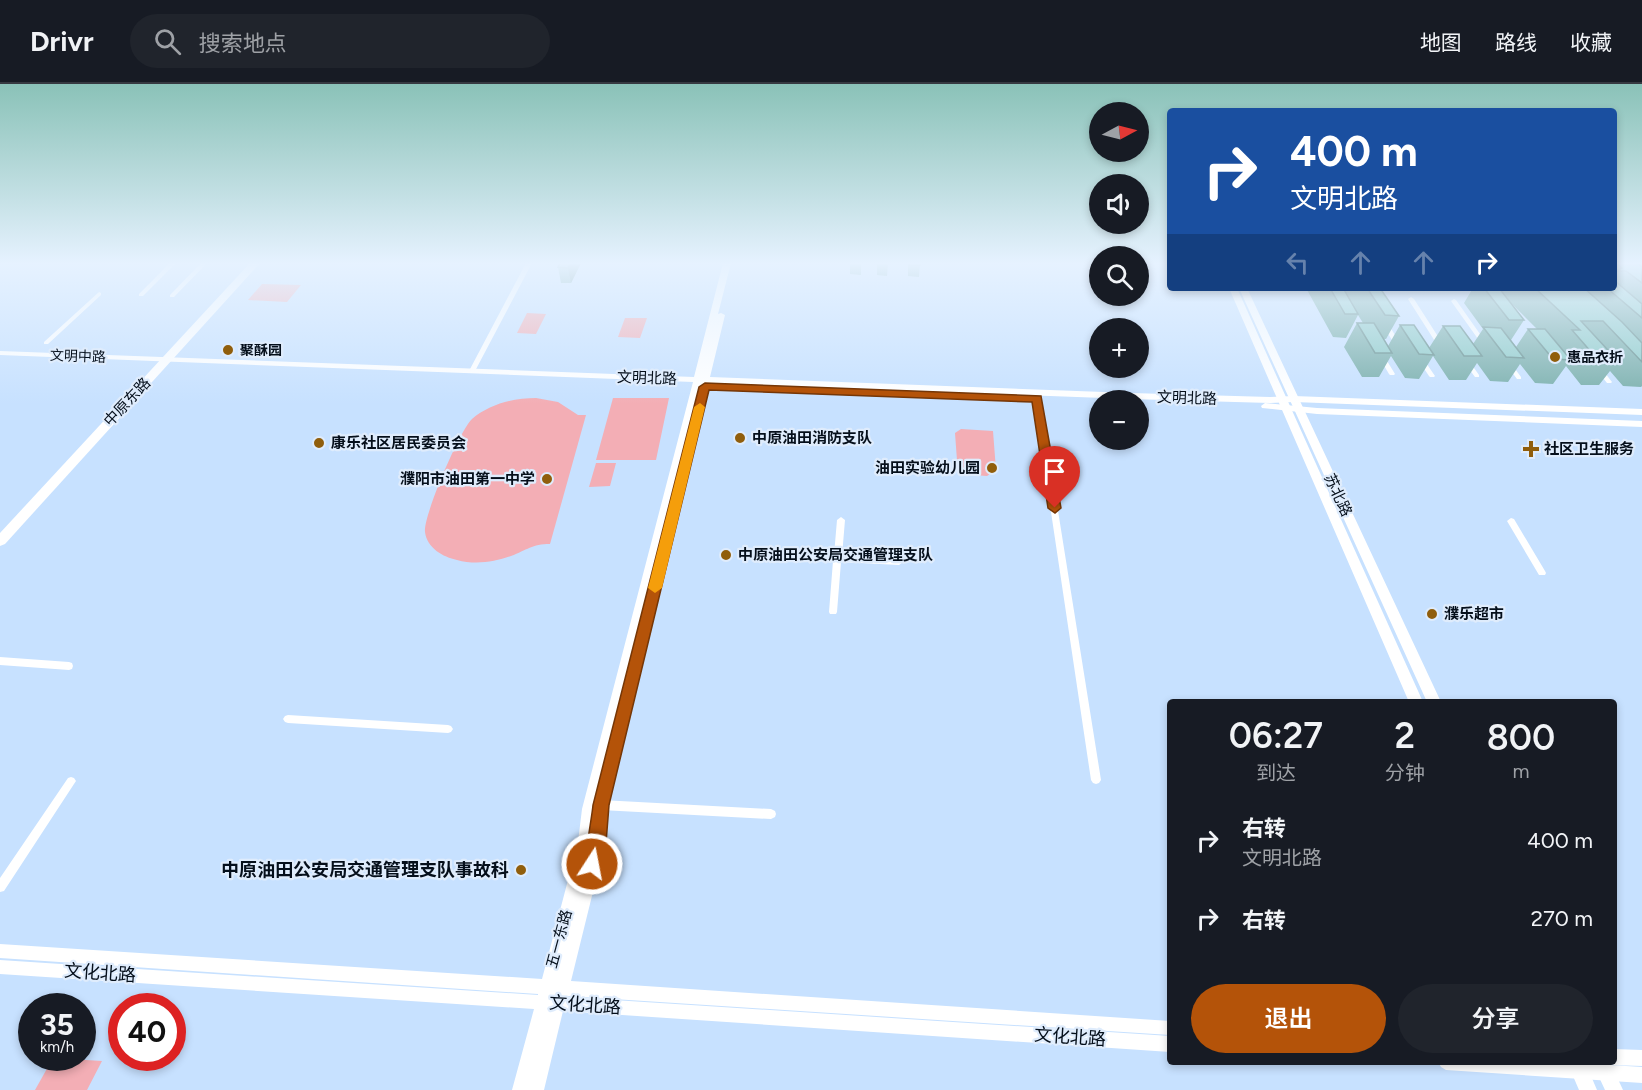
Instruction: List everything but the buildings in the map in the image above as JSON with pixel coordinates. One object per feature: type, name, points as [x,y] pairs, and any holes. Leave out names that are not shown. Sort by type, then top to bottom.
[{"type":"main road","name":"中原东路","points":[[0,541],[205,310]]},
{"type":"main road","name":"中原东路","points":[[0,528],[209,310]]},
{"type":"main road","name":"苏北路","points":[[1244,310],[1433,699]]},
{"type":"main road","name":"苏北路","points":[[1252,310],[1415,699]]},
{"type":"main road","points":[[1607,1065],[1614,1090]]},
{"type":"main road","points":[[1577,1066],[1588,1090]]},
{"type":"street","points":[[46,343],[82,310]]},
{"type":"street","points":[[472,371],[504,310]]},
{"type":"street","name":"五一东路","points":[[520,1090],[552,995],[598,843],[601,805],[717,310]]},
{"type":"street","name":"五一东路","points":[[536,1090],[552,995],[585,842],[588,809],[721,310]]},
{"type":"street","points":[[1419,310],[1442,346]]},
{"type":"street","points":[[1460,310],[1487,348]]},
{"type":"street","points":[[1379,314],[1398,345]]},
{"type":"street","name":"文明中路","points":[[0,353],[159,362]]},
{"type":"street","points":[[1417,353],[1432,376]]},
{"type":"street","points":[[1380,354],[1392,374]]},
{"type":"street","points":[[1462,354],[1477,376]]},
{"type":"street","points":[[1503,355],[1519,378]]},
{"type":"street","name":"文明中路","points":[[0,359],[159,362]]},
{"type":"street","name":"文明北路","points":[[159,362],[472,371],[1089,400]]},
{"type":"street","name":"文明北路","points":[[159,362],[1290,404],[1642,424]]},
{"type":"street","points":[[1596,366],[1610,382]]},
{"type":"street","points":[[1037,398],[1096,780]]},
{"type":"street","name":"文明北路","points":[[1149,402],[1642,412]]},
{"type":"street","points":[[833,612],[841,520]]},
{"type":"street","points":[[1511,521],[1542,573]]},
{"type":"street","points":[[778,555],[899,562]]},
{"type":"street","points":[[0,661],[69,666]]},
{"type":"street","points":[[288,719],[448,729]]},
{"type":"street","points":[[0,887],[71,781]]},
{"type":"street","points":[[601,805],[771,814]]},
{"type":"street","name":"文化北路","points":[[0,951],[1167,1044]]},
{"type":"street","name":"文化北路","points":[[0,967],[1167,1028]]},
{"type":"street","points":[[1617,1062],[1642,1058]]},
{"type":"street","points":[[1544,1065],[1592,1065]]},
{"type":"street","points":[[1610,1065],[1642,1075]]},
{"type":"shaded area","points":[[527,313],[546,314],[536,334],[517,333]]},
{"type":"shaded area","points":[[625,318],[647,318],[640,338],[618,337]]},
{"type":"shaded area","points":[[536,398],[558,402],[578,415],[586,415],[550,544],[534,546],[505,558],[485,562],[464,562],[441,554],[426,538],[426,523],[443,474],[466,426],[479,414],[494,406],[519,399]]},
{"type":"shaded area","points":[[613,398],[669,398],[656,460],[596,460]]},
{"type":"shaded area","points":[[961,429],[993,431],[996,470],[987,476],[958,474],[955,433]]},
{"type":"shaded area","points":[[596,463],[616,463],[610,486],[589,487]]},
{"type":"shaded area","points":[[96,1061],[102,1061],[87,1090],[35,1090],[46,1071],[96,1071]]},
{"type":"slow traffic","points":[[655,588],[700,407]]},
{"type":"place","name":"聚酥园","points":[[228,350]]},
{"type":"place","name":"惠品衣折","points":[[1555,357]]},
{"type":"place","name":"中原油田消防支队","points":[[740,438]]},
{"type":"place","name":"康乐社区居民委员会","points":[[319,443]]},
{"type":"place","name":"社区卫生服务","points":[[1531,449]]},
{"type":"place","name":"油田实验幼儿园","points":[[992,468]]},
{"type":"place","name":"濮阳市油田第一中学","points":[[547,479]]},
{"type":"place","name":"中原油田公安局交通管理支队","points":[[726,555]]},
{"type":"place","name":"濮乐超市","points":[[1432,614]]},
{"type":"place","name":"中原油田公安局交通管理支队事故科","points":[[521,870]]},
{"type":"route","points":[[592,864],[598,843],[598,818],[601,805],[705,387],[1037,398],[1055,508]]}]
